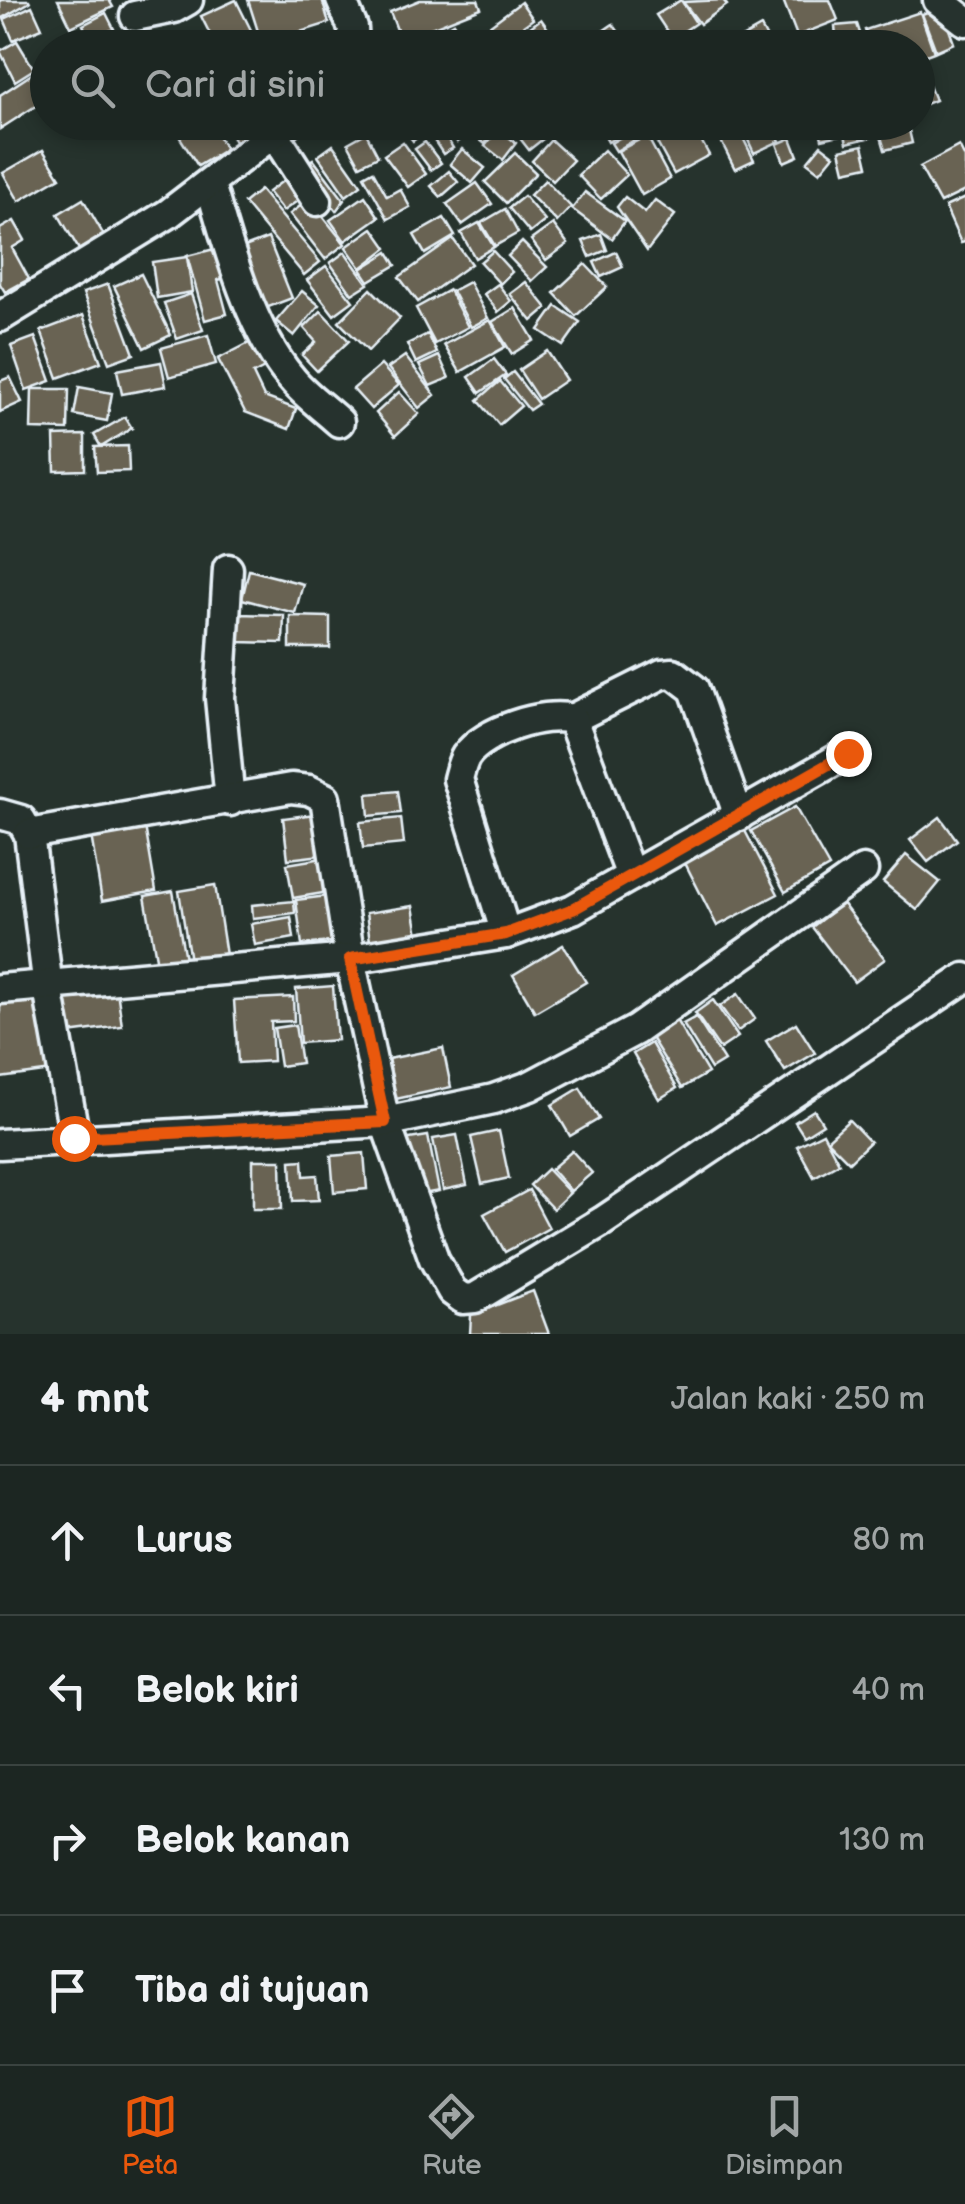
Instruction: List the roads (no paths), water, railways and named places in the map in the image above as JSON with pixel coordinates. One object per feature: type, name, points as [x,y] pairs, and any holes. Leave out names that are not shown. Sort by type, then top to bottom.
[{"type":"street","points":[[135,16],[174,8],[188,0]]},
{"type":"street","points":[[341,0],[353,30]]},
{"type":"street","points":[[938,0],[965,21]]},
{"type":"street","points":[[0,316],[210,184],[266,140]]},
{"type":"street","points":[[287,140],[317,200]]},
{"type":"street","points":[[210,184],[244,285],[278,360],[293,381],[339,422]]},
{"type":"street","points":[[228,569],[220,698],[230,802]]},
{"type":"street","points":[[506,934],[458,779],[464,757],[484,738],[553,716],[572,719],[662,674],[685,680],[694,689],[739,816]]},
{"type":"street","points":[[572,719],[631,876]]},
{"type":"street","points":[[0,990],[350,959],[506,934],[573,909],[848,753]]},
{"type":"street","points":[[30,834],[230,802],[291,788],[309,790],[325,798],[350,959],[385,1122],[434,1258],[452,1292],[463,1299],[475,1298],[603,1221],[965,978]]},
{"type":"street","points":[[0,814],[20,820],[30,834],[48,988],[74,1138]]},
{"type":"street","points":[[0,1144],[385,1122],[494,1098],[606,1049],[863,870]]}]
